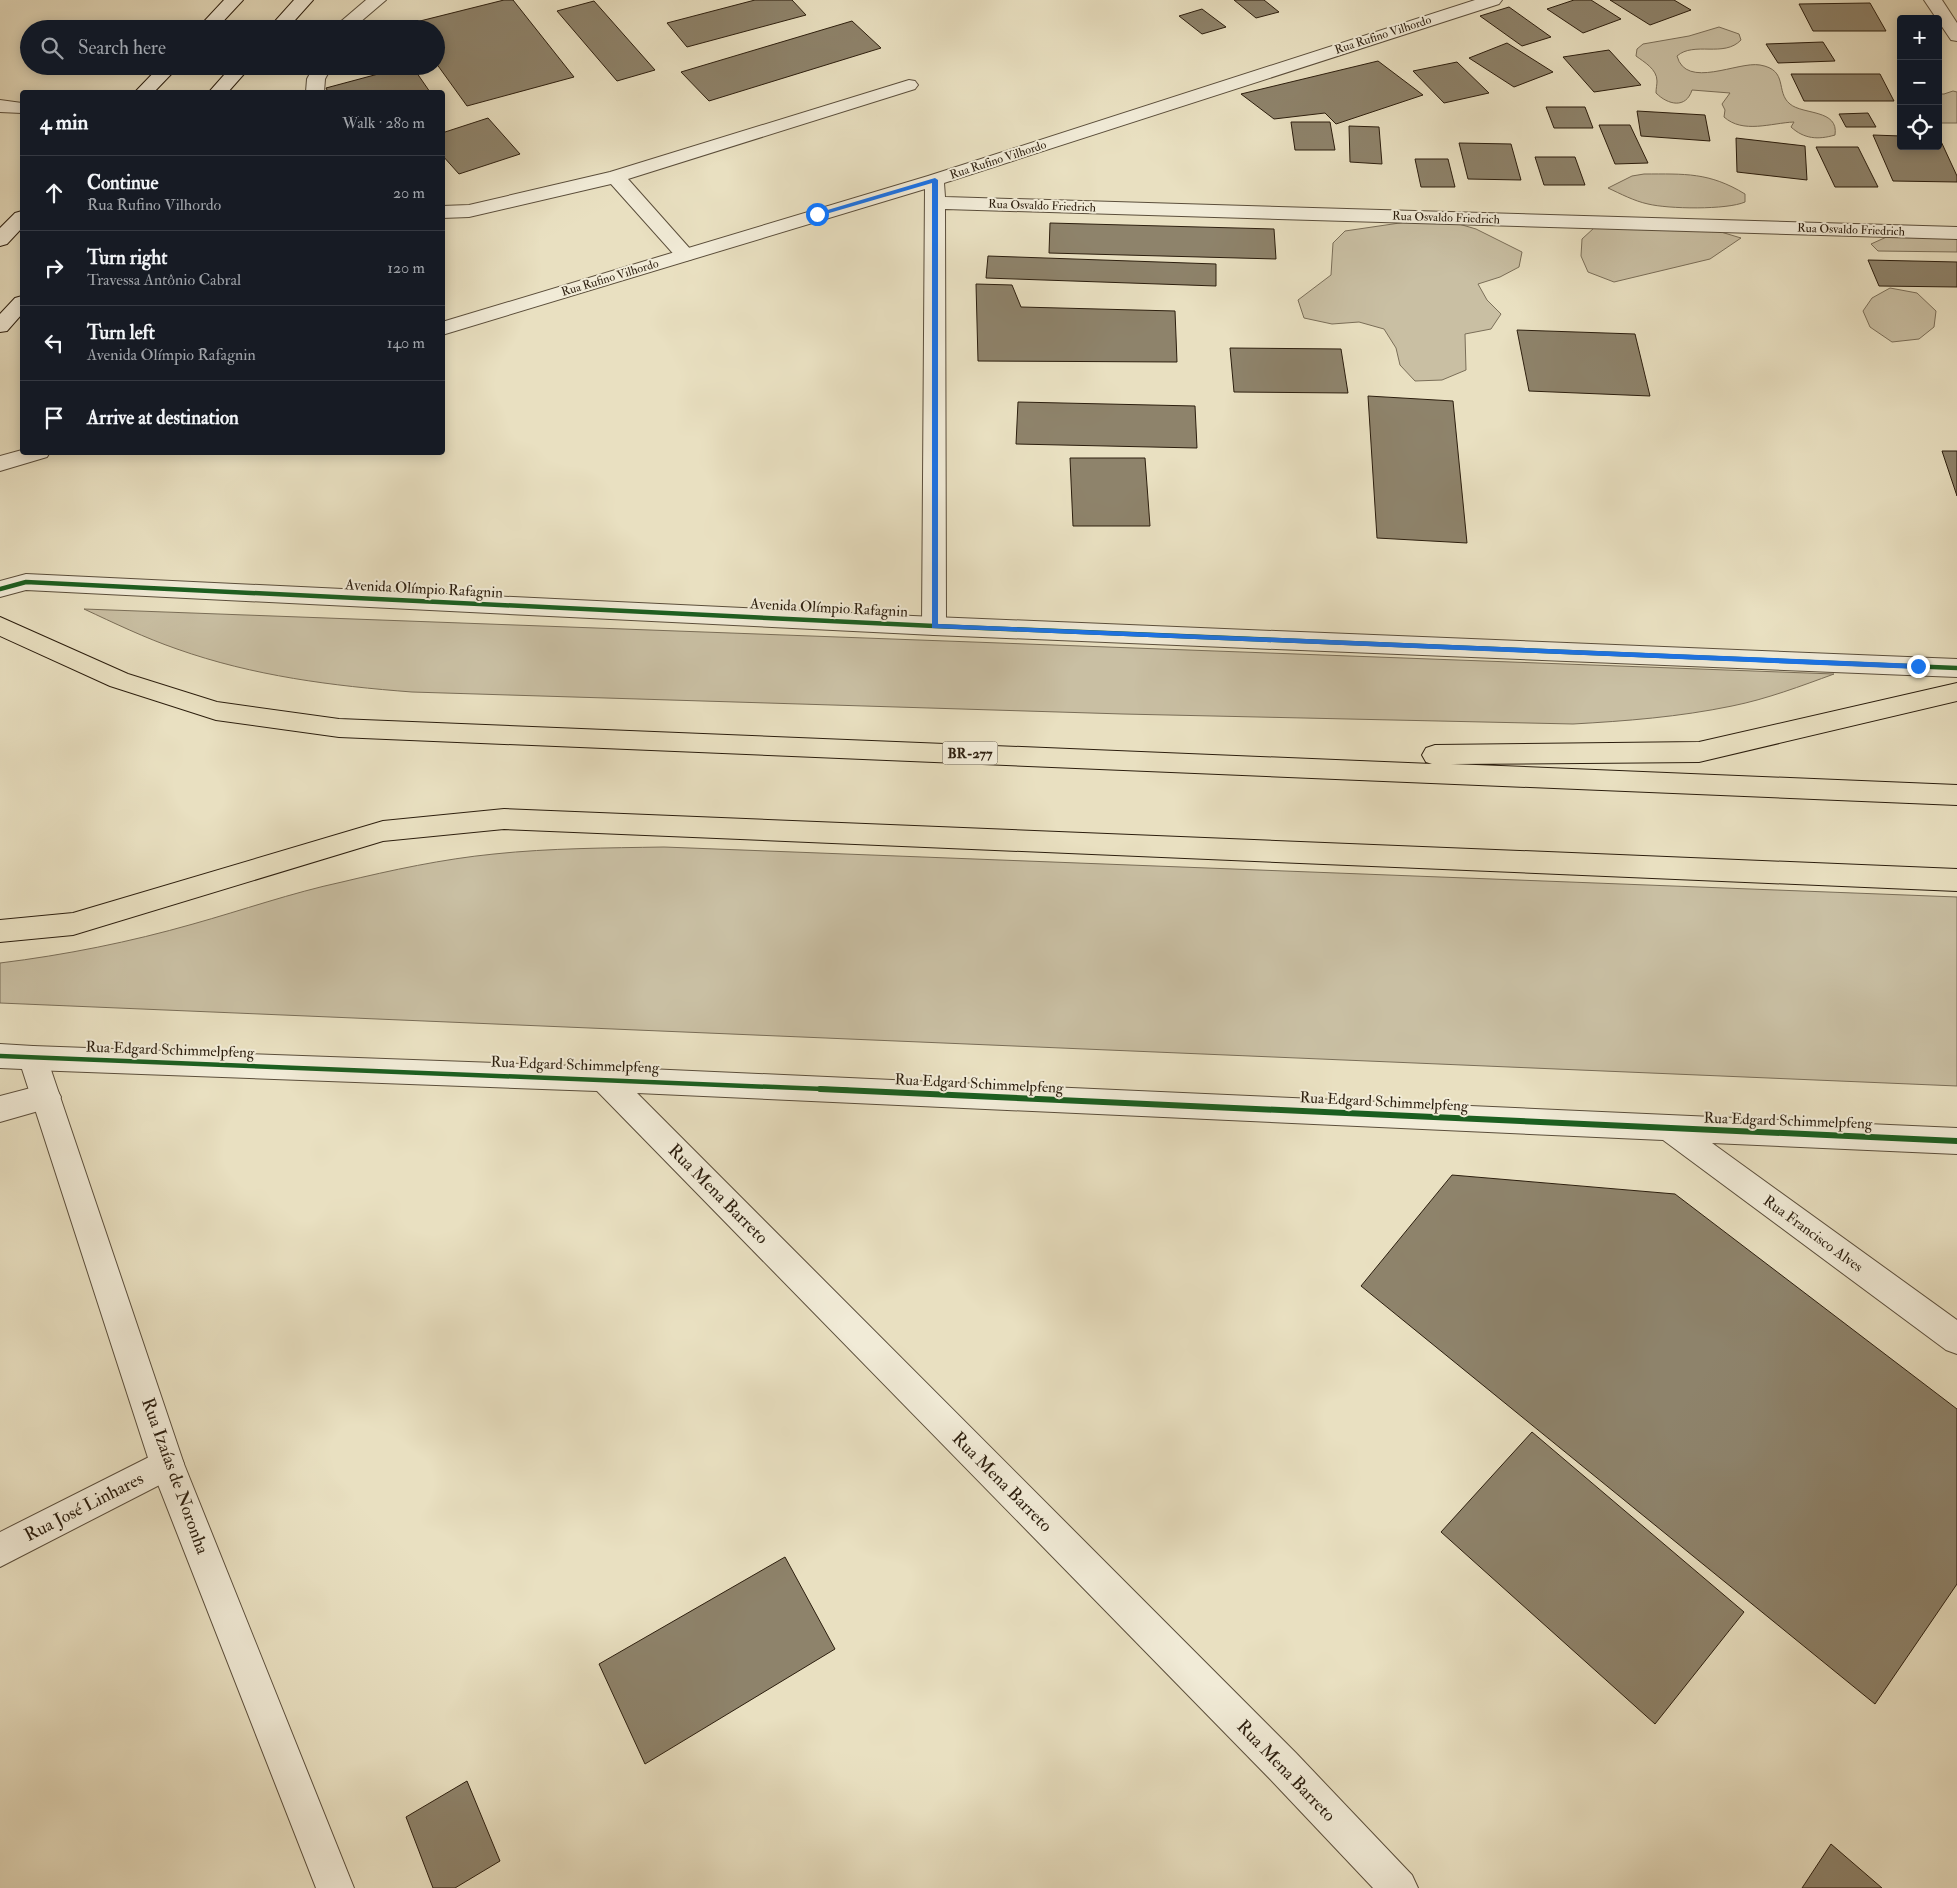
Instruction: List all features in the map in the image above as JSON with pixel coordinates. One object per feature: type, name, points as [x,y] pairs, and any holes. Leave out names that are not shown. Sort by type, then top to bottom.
[{"type":"highway","name":"BR-277","points":[[0,626],[119,680],[216,711],[339,728],[1957,795]]},
{"type":"highway","points":[[1122,759],[1699,752],[1957,692]]},
{"type":"highway","points":[[0,931],[73,924],[383,831],[504,819],[1957,880]]},
{"type":"street","points":[[215,20],[234,0]]},
{"type":"street","points":[[285,20],[304,0]]},
{"type":"street","points":[[352,20],[377,0]]},
{"type":"street","name":"Rua Rufino Vilhordo","points":[[445,328],[935,180],[1493,0]]},
{"type":"street","points":[[1933,0],[1957,36]]},
{"type":"street","points":[[146,90],[161,75]]},
{"type":"street","points":[[220,90],[234,75]]},
{"type":"street","points":[[315,90],[318,75]]},
{"type":"street","points":[[445,212],[469,211],[615,177],[909,85]]},
{"type":"street","points":[[0,106],[20,108]]},
{"type":"street","points":[[615,177],[685,255]]},
{"type":"street","points":[[934,626],[935,180]]},
{"type":"street","name":"Rua Osvaldo Friedrich","points":[[936,202],[1957,233]]},
{"type":"street","points":[[0,240],[20,219]]},
{"type":"street","points":[[0,326],[20,304]]},
{"type":"street","points":[[0,464],[29,455]]},
{"type":"street","name":"Avenida Olímpio Rafagnin","points":[[0,590],[26,582],[36,582],[934,626],[1957,668]]},
{"type":"street","name":"Rua Edgard Schimmelpfeng","points":[[0,1056],[604,1078],[1957,1141]]},
{"type":"street","name":"Rua Izaías de Noronha","points":[[33,1058],[167,1464],[335,1888]]},
{"type":"street","name":"Rua Mena Barreto","points":[[604,1078],[1276,1759],[1399,1888]]},
{"type":"street","points":[[0,1109],[46,1097]]},
{"type":"street","name":"Rua Francisco Alves","points":[[1669,1128],[1957,1339]]},
{"type":"street","name":"Rua José Linhares","points":[[0,1550],[167,1464]]},
{"type":"shaded area","points":[[1719,27],[1739,34],[1741,40],[1726,48],[1684,52],[1677,56],[1682,66],[1691,71],[1701,73],[1750,65],[1760,65],[1769,68],[1778,76],[1783,94],[1790,104],[1826,117],[1835,127],[1835,135],[1823,138],[1806,136],[1791,127],[1794,122],[1748,126],[1732,122],[1724,117],[1725,110],[1722,104],[1730,93],[1692,90],[1686,100],[1676,103],[1666,100],[1656,93],[1657,81],[1655,73],[1650,66],[1636,56],[1637,49],[1643,44],[1689,36]]},
{"type":"shaded area","points":[[1953,91],[1957,92],[1957,123],[1942,123],[1942,94]]},
{"type":"shaded area","points":[[1644,174],[1708,178],[1745,194],[1745,202],[1736,205],[1697,208],[1657,206],[1643,203],[1608,188],[1632,176]]},
{"type":"shaded area","points":[[1420,220],[1452,222],[1476,229],[1522,252],[1519,267],[1500,277],[1478,284],[1487,300],[1501,314],[1491,329],[1465,334],[1466,370],[1442,380],[1415,381],[1400,365],[1396,348],[1384,329],[1359,322],[1332,324],[1304,318],[1298,300],[1331,275],[1333,243],[1345,231]]},
{"type":"shaded area","points":[[1691,223],[1741,238],[1710,259],[1614,282],[1588,272],[1581,256],[1582,239],[1594,228]]},
{"type":"shaded area","points":[[1957,229],[1957,252],[1878,251],[1871,244],[1891,235]]},
{"type":"shaded area","points":[[1890,288],[1917,293],[1936,311],[1934,327],[1919,339],[1892,342],[1870,327],[1863,311],[1872,298]]},
{"type":"shaded area","points":[[84,609],[1834,674],[1771,696],[1712,710],[1652,718],[1573,724],[1123,714],[412,692],[323,683],[235,666],[165,645]]},
{"type":"shaded area","points":[[664,847],[1957,897],[1957,1086],[0,1003],[0,963],[73,952],[145,937],[323,886],[418,865],[475,856],[558,849]]},
{"type":"building","points":[[504,0],[513,0],[574,77],[467,106],[445,75],[445,20],[424,20]]},
{"type":"building","points":[[755,0],[792,0],[806,15],[687,47],[667,23]]},
{"type":"building","points":[[1234,0],[1264,0],[1279,12],[1256,18]]},
{"type":"building","points":[[1574,0],[1591,0],[1621,19],[1583,33],[1547,9]]},
{"type":"building","points":[[1610,0],[1674,0],[1691,10],[1650,25]]},
{"type":"building","points":[[594,1],[655,70],[617,81],[557,11]]},
{"type":"building","points":[[1870,3],[1886,31],[1813,31],[1799,4]]},
{"type":"building","points":[[1509,7],[1551,37],[1522,46],[1480,16]]},
{"type":"building","points":[[1202,9],[1226,27],[1202,34],[1179,16]]},
{"type":"building","points":[[852,21],[881,48],[709,101],[681,72]]},
{"type":"building","points":[[1823,42],[1835,61],[1778,63],[1766,44]]},
{"type":"building","points":[[1507,43],[1553,72],[1514,87],[1469,58]]},
{"type":"building","points":[[1609,50],[1641,85],[1594,92],[1563,57]]},
{"type":"building","points":[[1378,61],[1423,95],[1336,124],[1325,113],[1274,119],[1241,94]]},
{"type":"building","points":[[1457,62],[1489,93],[1444,103],[1413,71]]},
{"type":"building","points":[[1791,74],[1880,74],[1894,101],[1804,101]]},
{"type":"building","points":[[374,75],[418,75],[429,90],[327,90],[326,88]]},
{"type":"building","points":[[1546,107],[1585,107],[1593,128],[1554,128]]},
{"type":"building","points":[[1637,111],[1705,115],[1710,141],[1641,136]]},
{"type":"building","points":[[1868,113],[1876,127],[1846,127],[1839,114]]},
{"type":"building","points":[[488,118],[520,154],[459,174],[445,158],[445,132]]},
{"type":"building","points":[[1291,122],[1330,122],[1335,150],[1295,150]]},
{"type":"building","points":[[1599,125],[1630,125],[1648,163],[1615,164]]},
{"type":"building","points":[[1349,126],[1379,127],[1382,164],[1350,162]]},
{"type":"building","points":[[1873,135],[1897,136],[1897,150],[1942,150],[1942,144],[1957,176],[1957,182],[1893,181]]},
{"type":"building","points":[[1736,138],[1805,146],[1807,180],[1737,172]]},
{"type":"building","points":[[1459,143],[1511,144],[1521,180],[1468,179]]},
{"type":"building","points":[[1816,147],[1858,147],[1878,187],[1835,187]]},
{"type":"building","points":[[1535,157],[1575,157],[1585,185],[1544,185]]},
{"type":"building","points":[[1415,159],[1448,159],[1455,187],[1421,187]]},
{"type":"building","points":[[1050,223],[1274,229],[1276,259],[1049,253]]},
{"type":"building","points":[[988,256],[1216,264],[1216,286],[986,278]]},
{"type":"building","points":[[1868,260],[1957,262],[1957,287],[1879,286]]},
{"type":"building","points":[[976,284],[1012,285],[1021,307],[1175,311],[1177,362],[978,361]]},
{"type":"building","points":[[1517,330],[1635,334],[1650,396],[1529,391]]},
{"type":"building","points":[[1230,348],[1341,349],[1348,393],[1234,392]]},
{"type":"building","points":[[1368,396],[1453,401],[1467,543],[1377,538]]},
{"type":"building","points":[[1018,402],[1195,406],[1197,448],[1016,444]]},
{"type":"building","points":[[1942,451],[1957,451],[1957,496]]},
{"type":"building","points":[[1070,458],[1145,458],[1150,526],[1073,526]]},
{"type":"building","points":[[1452,1175],[1675,1194],[1957,1409],[1957,1584],[1875,1704],[1361,1286]]},
{"type":"building","points":[[1532,1432],[1744,1612],[1655,1724],[1441,1532]]},
{"type":"building","points":[[785,1557],[835,1649],[645,1764],[599,1664]]},
{"type":"building","points":[[467,1781],[500,1861],[455,1888],[433,1888],[406,1817]]},
{"type":"building","points":[[1831,1844],[1882,1888],[1802,1888]]},
{"type":"cycle path","points":[[0,589],[26,582],[934,626],[1957,668]]},
{"type":"cycle path","points":[[0,1056],[604,1079],[1957,1141]]},
{"type":"route","points":[[817,214],[935,180],[934,626],[1918,666]]}]
